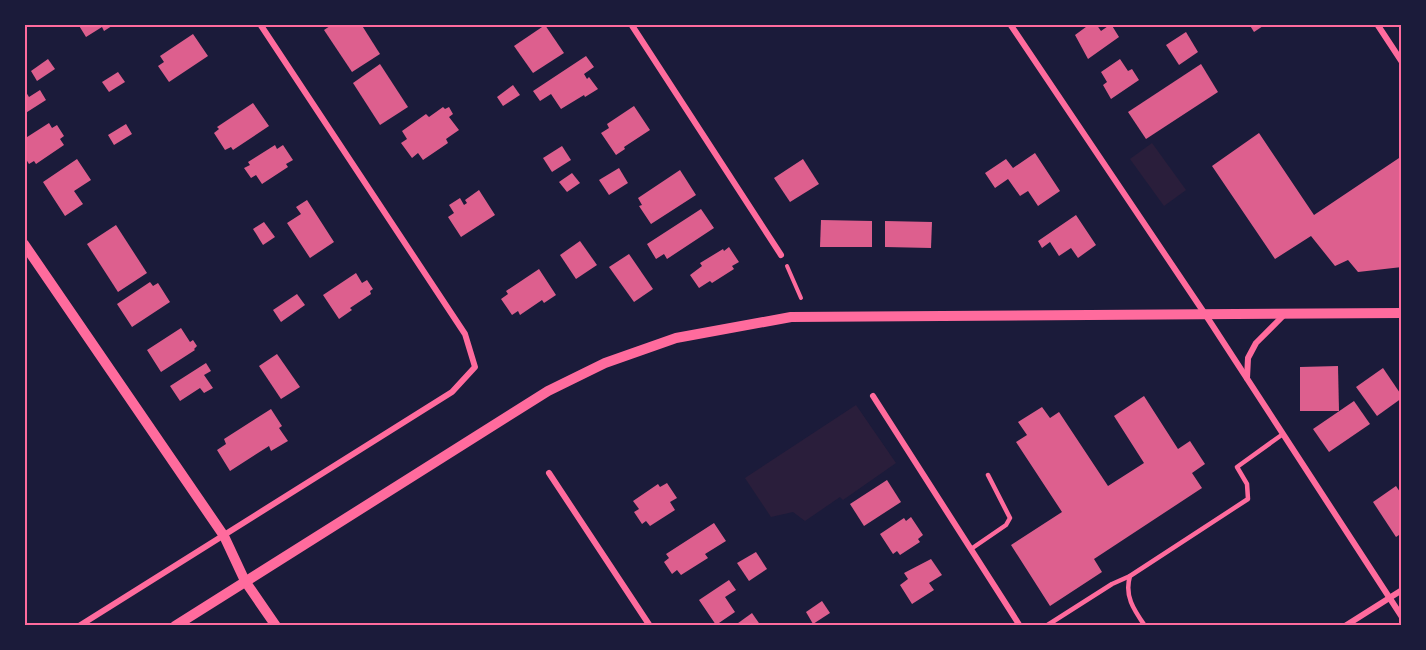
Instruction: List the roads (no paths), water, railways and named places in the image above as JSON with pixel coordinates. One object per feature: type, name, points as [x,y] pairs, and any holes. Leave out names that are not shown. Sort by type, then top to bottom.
[{"type":"street","points":[[79,626],[452,392],[476,367],[465,334],[260,24]]},
{"type":"street","points":[[631,24],[781,255]]},
{"type":"street","points":[[1010,24],[1205,314],[1402,617]]},
{"type":"street","points":[[1377,24],[1402,62]]},
{"type":"street","points":[[24,244],[224,536],[245,581],[276,626]]},
{"type":"street","points":[[175,626],[548,391],[605,363],[676,338],[791,316],[1402,313]]},
{"type":"street","points":[[1247,378],[1248,358],[1256,344],[1286,314]]},
{"type":"street","points":[[873,396],[1020,626]]},
{"type":"street","points":[[549,473],[650,626]]},
{"type":"street","points":[[1346,626],[1402,590]]},
{"type":"lane","points":[[1046,626],[1112,584],[1131,576],[1248,499],[1247,484],[1238,467],[1283,434]]},
{"type":"lane","points":[[971,549],[1006,525],[1010,518],[988,475]]},
{"type":"lane","points":[[1131,576],[1127,587],[1131,605],[1145,626]]}]
